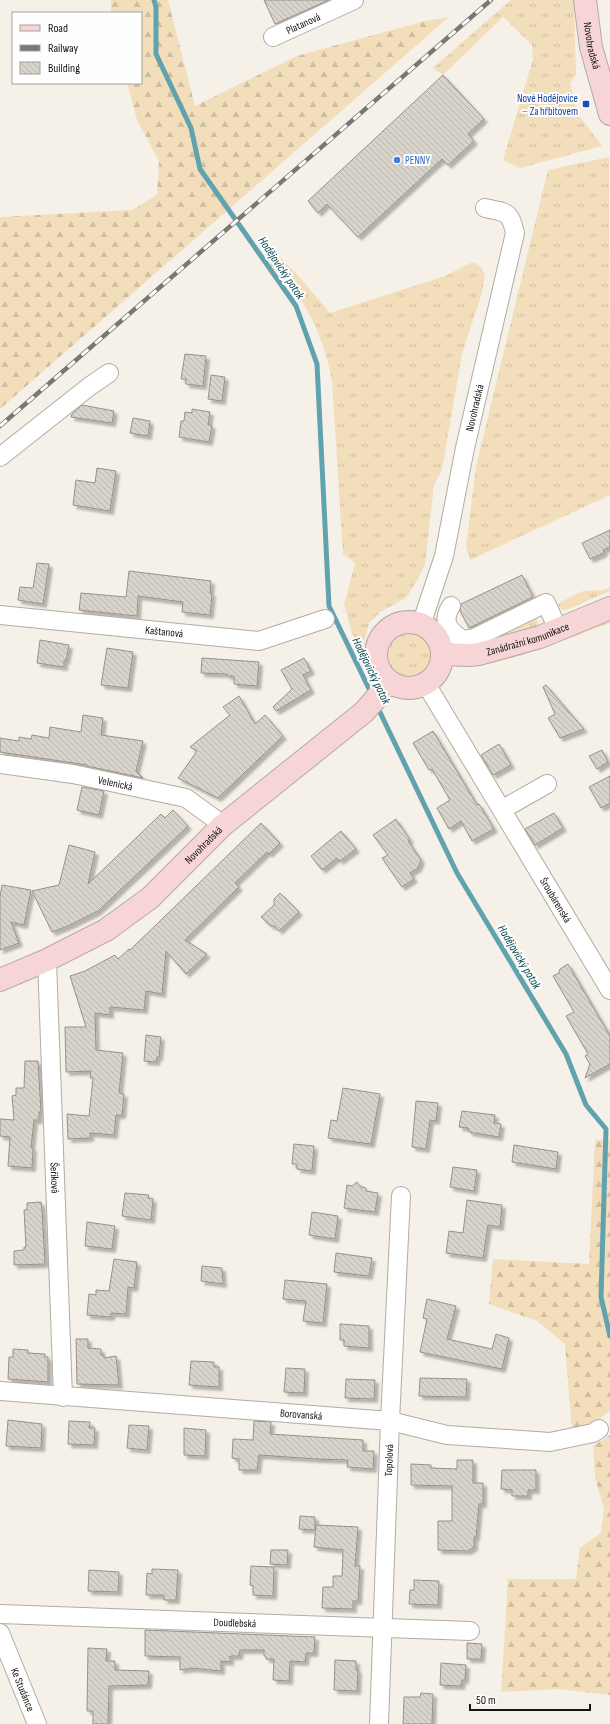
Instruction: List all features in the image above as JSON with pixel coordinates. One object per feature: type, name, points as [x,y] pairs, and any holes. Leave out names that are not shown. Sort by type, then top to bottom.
[{"type":"main road","name":"Novohradská","points":[[585,0],[591,47],[610,114]]},
{"type":"main road","name":"Zanádražní komunikace","points":[[442,654],[476,646],[540,637],[610,608]]},
{"type":"main road","points":[[403,623],[421,625],[436,636],[442,654],[439,668],[432,680],[426,684],[420,687],[383,688],[377,652],[381,639],[386,631],[394,626],[403,623]]},
{"type":"main road","name":"Novohradská","points":[[0,980],[47,960],[106,930],[150,898],[223,825],[364,712],[383,688]]},
{"type":"street","name":"Platanová","points":[[273,37],[354,0]]},
{"type":"street","name":"Novohradská","points":[[421,625],[444,556],[465,448],[515,233],[512,219],[505,212],[485,208]]},
{"type":"street","points":[[0,457],[90,386],[109,373]]},
{"type":"street","points":[[451,606],[446,614],[447,624],[450,631],[463,640],[476,646],[546,602],[558,629]]},
{"type":"street","name":"Kaštanová","points":[[0,615],[259,641],[325,619]]},
{"type":"street","name":"Šroubárenská","points":[[426,684],[610,990]]},
{"type":"street","name":"Velenická","points":[[0,764],[73,774],[186,798],[223,825]]},
{"type":"street","points":[[502,809],[547,784]]},
{"type":"street","name":"Šeříková","points":[[47,960],[63,1397]]},
{"type":"street","name":"Topolová","points":[[379,1724],[390,1421],[401,1196]]},
{"type":"street","name":"Borovanská","points":[[0,1391],[390,1421],[447,1435],[550,1442],[593,1433],[599,1429]]},
{"type":"street","name":"Doudlebská","points":[[0,1614],[470,1631]]},
{"type":"street","name":"Ke Studánce","points":[[0,1633],[37,1724]]},
{"type":"green space","points":[[111,0],[168,0],[195,106],[297,56],[425,21],[449,17],[0,409],[0,217],[132,210],[157,195],[159,161],[137,120],[127,84],[142,84],[142,12],[111,12]]},
{"type":"green space","points":[[511,0],[574,0],[576,75],[570,83],[577,113],[602,146],[520,168],[503,160],[533,59],[532,45],[503,17],[443,75],[433,68]]},
{"type":"green space","points":[[609,157],[610,495],[470,560],[466,547],[476,466],[548,170]]},
{"type":"green space","points":[[271,249],[296,273],[330,313],[445,276],[473,262],[481,267],[485,275],[482,293],[462,354],[442,470],[434,485],[425,564],[418,579],[406,598],[380,612],[369,623],[362,652],[352,633],[344,605],[355,563],[343,554],[332,382],[328,363],[315,326],[303,302],[270,264]]},
{"type":"green space","points":[[610,587],[610,591],[566,610],[562,610],[559,606],[559,603],[583,591],[604,590]]},
{"type":"green space","points":[[535,617],[538,625],[535,628],[490,642],[482,641]]},
{"type":"green space","points":[[610,620],[610,623],[535,651],[488,664],[486,662]]},
{"type":"green space","points":[[409,632],[421,636],[427,642],[431,654],[427,666],[421,672],[409,676],[397,672],[391,666],[387,654],[391,642],[397,636]]},
{"type":"green space","points":[[595,1140],[610,1140],[610,1411],[591,1425],[572,1431],[565,1344],[537,1321],[489,1304],[493,1259],[589,1264]]},
{"type":"green space","points":[[610,1435],[610,1695],[558,1689],[501,1692],[508,1579],[576,1579],[580,1548],[601,1533],[604,1509],[595,1477],[593,1446]]},
{"type":"building","points":[[264,0],[329,0],[275,24]]},
{"type":"building","points":[[443,75],[484,119],[468,134],[474,141],[448,165],[442,159],[358,237],[327,204],[318,213],[308,201]]},
{"type":"building","points":[[185,354],[206,356],[203,386],[186,384],[186,379],[181,379]]},
{"type":"building","points":[[211,375],[225,377],[222,401],[208,399]]},
{"type":"building","points":[[82,405],[114,411],[112,423],[71,417],[72,414]]},
{"type":"building","points":[[192,409],[210,412],[208,425],[212,425],[209,442],[179,437],[181,421],[184,421],[185,412],[192,413]]},
{"type":"building","points":[[133,418],[150,421],[148,436],[130,433]]},
{"type":"building","points":[[97,468],[116,471],[110,511],[73,505],[76,480],[95,483]]},
{"type":"building","points":[[610,530],[610,547],[603,550],[604,553],[590,559],[582,543]]},
{"type":"building","points":[[37,563],[49,564],[43,604],[18,600],[20,587],[33,588]]},
{"type":"building","points":[[129,571],[211,581],[210,593],[212,593],[210,615],[182,612],[183,602],[138,596],[137,616],[79,610],[81,593],[126,597]]},
{"type":"building","points":[[522,575],[533,597],[469,628],[460,611],[461,604]]},
{"type":"building","points":[[40,640],[69,645],[66,661],[64,660],[64,667],[37,663]]},
{"type":"building","points":[[107,648],[133,652],[128,688],[101,685]]},
{"type":"building","points":[[202,658],[259,662],[257,686],[234,684],[234,676],[227,676],[227,674],[201,673]]},
{"type":"building","points":[[304,658],[311,671],[303,675],[311,690],[276,711],[273,707],[292,689],[281,670]]},
{"type":"building","points":[[546,685],[584,729],[560,738],[548,718],[555,714],[543,687]]},
{"type":"building","points":[[239,696],[255,724],[265,715],[283,736],[218,798],[178,778],[197,751],[190,747],[230,715],[223,707]]},
{"type":"building","points":[[83,715],[103,718],[101,735],[143,741],[136,771],[143,778],[87,765],[0,752],[0,738],[19,741],[19,737],[31,739],[32,735],[49,738],[50,727],[81,732]]},
{"type":"building","points":[[433,731],[477,805],[479,804],[494,829],[472,841],[461,821],[449,829],[437,808],[450,800],[432,769],[429,770],[413,743]]},
{"type":"building","points":[[499,744],[511,765],[493,775],[481,755]]},
{"type":"building","points":[[602,750],[608,762],[597,769],[589,756]]},
{"type":"building","points":[[610,776],[610,803],[601,808],[589,787]]},
{"type":"building","points":[[82,787],[104,791],[99,815],[77,810]]},
{"type":"building","points":[[173,810],[188,826],[98,911],[52,932],[32,891],[59,885],[69,845],[95,852],[88,884],[161,814],[165,818]]},
{"type":"building","points":[[554,813],[563,828],[535,845],[525,829]]},
{"type":"building","points":[[396,819],[410,840],[408,841],[421,860],[418,868],[410,873],[414,879],[402,887],[382,858],[388,855],[373,835]]},
{"type":"building","points":[[261,823],[280,843],[269,854],[267,852],[235,883],[239,887],[185,940],[207,954],[186,974],[166,951],[162,994],[146,991],[144,1010],[110,1007],[110,1015],[95,1013],[96,1050],[123,1053],[119,1093],[124,1094],[122,1115],[116,1115],[114,1135],[90,1133],[90,1138],[68,1139],[67,1114],[89,1116],[93,1078],[90,1078],[91,1071],[66,1072],[65,1027],[86,1027],[70,976],[85,971],[115,955],[118,959],[129,949],[130,950]]},
{"type":"building","points":[[341,831],[356,849],[340,861],[337,858],[322,870],[311,856]]},
{"type":"building","points":[[2,885],[31,890],[24,925],[11,922],[19,943],[0,950],[0,897]]},
{"type":"building","points":[[280,893],[299,912],[279,931],[275,926],[271,926],[261,917],[274,905],[274,899]]},
{"type":"building","points":[[568,964],[610,1036],[610,1064],[585,1078],[590,1064],[585,1056],[588,1054],[566,1016],[574,1012],[553,976],[559,973],[560,969]]},
{"type":"building","points":[[146,1035],[161,1037],[159,1057],[157,1057],[156,1062],[144,1061]]},
{"type":"building","points":[[25,1061],[38,1061],[41,1112],[39,1112],[39,1120],[34,1120],[31,1148],[33,1148],[32,1168],[8,1166],[10,1137],[0,1136],[0,1119],[14,1120],[12,1096],[16,1095],[16,1088],[24,1088]]},
{"type":"building","points":[[343,1088],[380,1094],[371,1144],[328,1138],[331,1120],[337,1121]]},
{"type":"building","points":[[416,1101],[438,1103],[436,1121],[430,1120],[426,1149],[412,1147]]},
{"type":"building","points":[[462,1111],[495,1115],[494,1123],[501,1124],[499,1137],[469,1132],[468,1128],[459,1127]]},
{"type":"building","points":[[294,1144],[314,1146],[312,1171],[297,1169],[297,1164],[292,1164]]},
{"type":"building","points":[[514,1145],[558,1152],[556,1169],[512,1162]]},
{"type":"building","points":[[453,1167],[477,1170],[474,1191],[450,1187]]},
{"type":"building","points":[[357,1182],[361,1187],[366,1188],[366,1191],[378,1193],[375,1212],[344,1208],[347,1185],[352,1186]]},
{"type":"building","points":[[125,1193],[149,1195],[148,1198],[153,1199],[151,1220],[122,1216]]},
{"type":"building","points":[[467,1200],[502,1205],[500,1227],[488,1225],[483,1258],[446,1253],[449,1231],[463,1233]]},
{"type":"building","points":[[41,1202],[45,1264],[14,1265],[14,1251],[24,1250],[24,1247],[26,1247],[24,1210],[27,1210],[27,1203]]},
{"type":"building","points":[[312,1212],[338,1216],[335,1239],[309,1235]]},
{"type":"building","points":[[87,1222],[115,1226],[112,1249],[85,1246]]},
{"type":"building","points":[[336,1253],[372,1258],[369,1276],[334,1272]]},
{"type":"building","points":[[114,1259],[137,1262],[134,1288],[128,1287],[126,1314],[111,1313],[111,1317],[87,1315],[89,1294],[96,1295],[96,1290],[109,1291]]},
{"type":"building","points":[[202,1266],[222,1268],[223,1284],[201,1281]]},
{"type":"building","points":[[285,1280],[327,1284],[323,1323],[303,1321],[306,1301],[283,1299]]},
{"type":"building","points":[[427,1299],[456,1306],[447,1339],[492,1349],[496,1334],[509,1338],[502,1369],[420,1352],[427,1319],[423,1318]]},
{"type":"building","points":[[340,1324],[369,1326],[369,1348],[344,1346],[344,1340],[340,1340]]},
{"type":"building","points":[[76,1339],[88,1339],[88,1348],[101,1349],[101,1355],[104,1355],[104,1358],[116,1356],[119,1385],[77,1384]]},
{"type":"building","points":[[13,1349],[28,1350],[28,1353],[45,1354],[45,1357],[48,1357],[48,1382],[8,1379],[9,1357],[13,1357]]},
{"type":"building","points":[[191,1361],[214,1362],[214,1367],[219,1367],[219,1387],[189,1385]]},
{"type":"building","points":[[286,1368],[305,1369],[304,1393],[284,1392]]},
{"type":"building","points":[[420,1378],[467,1379],[466,1397],[419,1396]]},
{"type":"building","points":[[346,1379],[375,1380],[374,1399],[345,1398]]},
{"type":"building","points":[[8,1420],[42,1424],[41,1448],[6,1446]]},
{"type":"building","points":[[69,1421],[90,1422],[89,1428],[95,1428],[94,1445],[68,1444]]},
{"type":"building","points":[[254,1421],[271,1422],[270,1434],[363,1440],[363,1451],[374,1451],[373,1469],[347,1467],[348,1460],[259,1455],[257,1470],[239,1470],[239,1459],[232,1458],[233,1439],[253,1440]]},
{"type":"building","points":[[129,1425],[149,1426],[147,1450],[127,1448]]},
{"type":"building","points":[[184,1428],[206,1430],[205,1456],[184,1455]]},
{"type":"building","points":[[457,1460],[473,1460],[473,1483],[483,1483],[483,1504],[479,1504],[474,1547],[468,1551],[438,1550],[438,1521],[452,1521],[452,1486],[411,1485],[411,1464],[431,1465],[431,1468],[457,1469]]},
{"type":"building","points":[[502,1470],[536,1470],[536,1490],[528,1490],[528,1496],[512,1496],[512,1490],[501,1489]]},
{"type":"building","points":[[300,1516],[315,1517],[315,1530],[299,1529]]},
{"type":"building","points":[[316,1525],[358,1527],[355,1566],[360,1566],[358,1601],[353,1601],[353,1609],[322,1608],[323,1587],[333,1587],[333,1576],[342,1576],[343,1550],[314,1547]]},
{"type":"building","points":[[271,1550],[288,1550],[287,1565],[270,1564]]},
{"type":"building","points":[[251,1566],[274,1567],[273,1596],[253,1595],[253,1586],[250,1585]]},
{"type":"building","points":[[152,1569],[178,1570],[176,1600],[164,1600],[164,1595],[146,1595],[147,1573],[152,1574]]},
{"type":"building","points":[[89,1570],[119,1572],[118,1592],[88,1591]]},
{"type":"building","points":[[414,1580],[439,1581],[438,1605],[409,1604],[410,1590],[414,1590]]},
{"type":"building","points":[[145,1630],[315,1637],[314,1653],[306,1653],[305,1662],[290,1661],[289,1681],[273,1680],[274,1659],[266,1659],[266,1656],[264,1656],[264,1650],[240,1650],[239,1656],[230,1656],[230,1662],[221,1661],[221,1671],[192,1668],[180,1670],[180,1657],[145,1656]]},
{"type":"building","points":[[467,1643],[482,1644],[481,1659],[467,1659]]},
{"type":"building","points":[[88,1648],[107,1649],[106,1661],[115,1661],[115,1670],[149,1671],[148,1685],[109,1686],[108,1724],[93,1724],[93,1711],[87,1711]]},
{"type":"building","points":[[335,1660],[356,1661],[356,1670],[358,1670],[357,1691],[334,1690]]},
{"type":"building","points":[[441,1663],[466,1665],[465,1680],[462,1680],[461,1686],[440,1685]]},
{"type":"building","points":[[421,1693],[433,1694],[432,1724],[403,1724],[404,1697],[420,1697]]},
{"type":"waterway","name":"Hodějovický potok","points":[[154,0],[156,7],[156,54],[191,128],[200,169],[296,306],[317,364],[329,606],[372,695]]},
{"type":"waterway","name":"Hodějovický potok","points":[[377,706],[457,873],[566,1054],[586,1105],[606,1129],[601,1297],[610,1336]]},
{"type":"railway","points":[[0,426],[491,0]]},
{"type":"place","name":"Nové Hodějovice – Za hřbitovem","points":[[586,104]]},
{"type":"place","name":"PENNY","points":[[397,160]]}]
